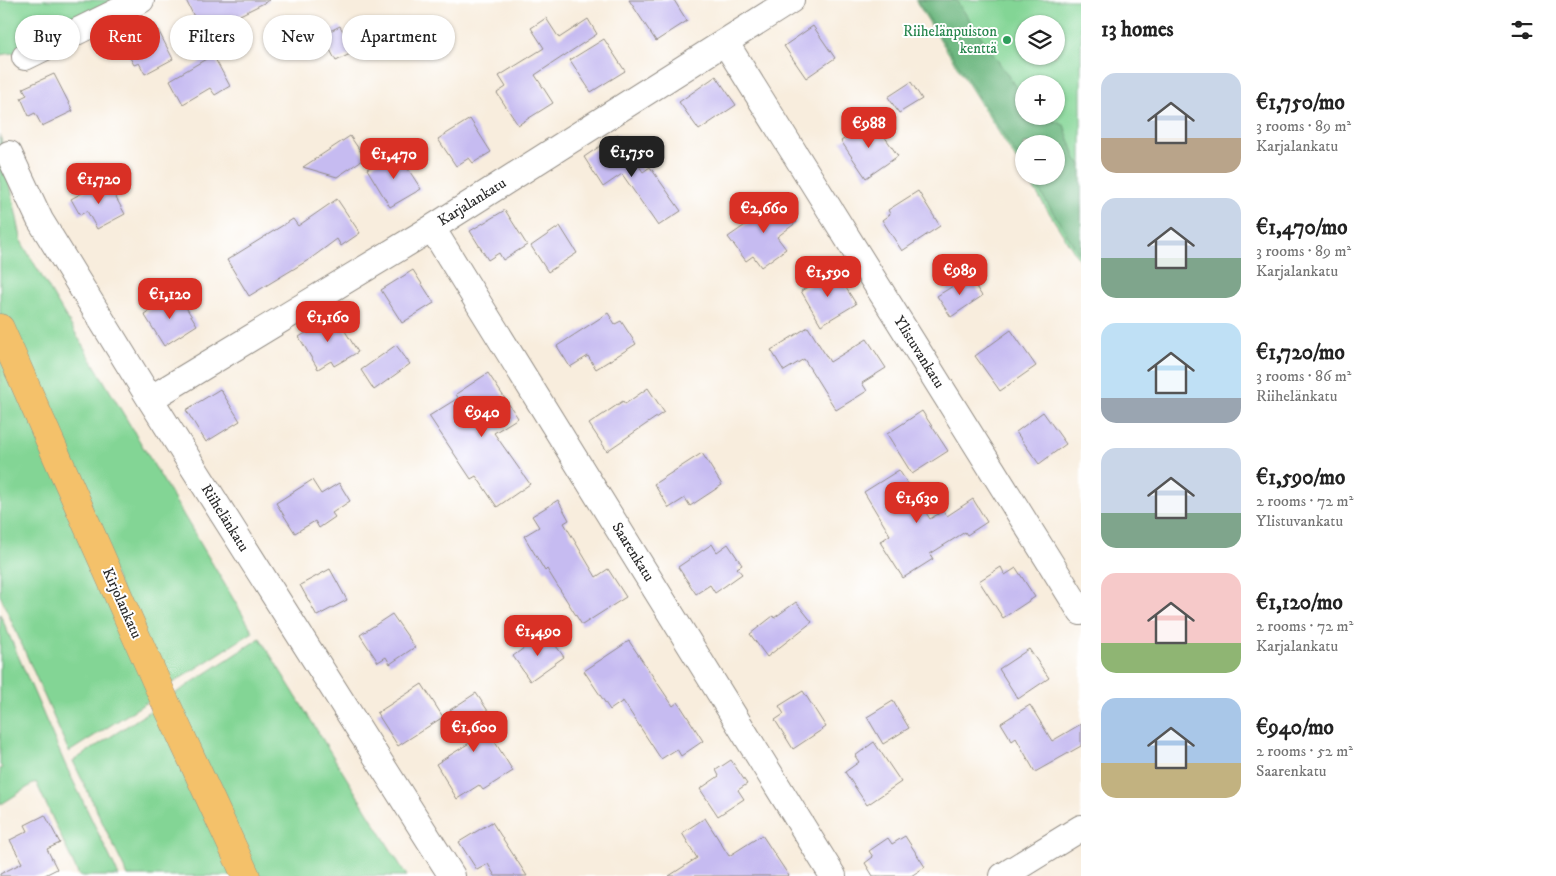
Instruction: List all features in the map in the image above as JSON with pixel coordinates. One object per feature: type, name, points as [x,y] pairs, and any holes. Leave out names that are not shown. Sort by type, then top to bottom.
[{"type":"main road","name":"Kirjolankatu","points":[[0,328],[163,697],[246,876]]},
{"type":"street","points":[[80,30],[141,0]]},
{"type":"street","name":"Karjalankatu","points":[[150,400],[432,228],[791,0]]},
{"type":"street","name":"Ylistuvankatu","points":[[725,42],[1081,612]]},
{"type":"street","name":"Riihelänkatu","points":[[9,154],[40,220],[150,400],[452,876]]},
{"type":"street","name":"Saarenkatu","points":[[432,228],[833,876]]},
{"type":"street","points":[[1003,876],[1081,828]]},
{"type":"green space","points":[[0,0],[124,0],[90,15],[90,17],[80,22],[80,15],[15,15],[15,53],[0,55]]},
{"type":"green space","points":[[915,0],[1081,0],[1081,263],[1032,185],[1065,185],[1065,135],[1015,135],[1015,158]]},
{"type":"green space","points":[[917,0],[956,0],[1015,86],[1015,125],[1064,125],[1076,159],[1081,164],[1081,257],[1036,185],[1065,185],[1065,135],[1015,135],[1015,153]]},
{"type":"green space","points":[[0,134],[22,243],[253,632],[165,688],[0,318]]},
{"type":"green space","points":[[0,335],[158,695],[69,752],[0,595]]},
{"type":"green space","points":[[0,614],[65,764],[119,876],[79,876],[36,782],[0,805],[0,769],[2,768],[0,765]]},
{"type":"green space","points":[[260,638],[407,876],[251,876],[168,698]]},
{"type":"green space","points":[[161,704],[241,876],[128,876],[73,761]]},
{"type":"building","points":[[186,0],[270,0],[240,15],[193,15]]},
{"type":"building","points":[[629,0],[674,0],[687,21],[656,41]]},
{"type":"building","points":[[546,18],[559,38],[588,19],[597,34],[535,75],[553,103],[518,125],[497,93],[506,87],[499,76],[544,48],[531,28]]},
{"type":"building","points":[[340,26],[342,30],[342,58],[336,61],[332,54],[332,30]]},
{"type":"building","points":[[813,26],[835,58],[806,78],[784,46]]},
{"type":"building","points":[[160,34],[170,53],[171,60],[145,74],[139,63],[134,65],[131,60],[160,60]]},
{"type":"building","points":[[604,39],[625,71],[591,92],[570,60]]},
{"type":"building","points":[[204,60],[216,60],[230,86],[215,95],[210,88],[183,104],[170,80]]},
{"type":"building","points":[[54,74],[73,111],[42,126],[35,113],[29,116],[21,98],[27,95],[23,88]]},
{"type":"building","points":[[716,76],[736,105],[699,130],[679,102]]},
{"type":"building","points":[[911,82],[922,99],[899,113],[888,97]]},
{"type":"building","points":[[470,119],[491,152],[473,163],[469,158],[456,166],[438,139]]},
{"type":"building","points":[[873,120],[898,156],[866,178],[841,141]]},
{"type":"building","points":[[618,134],[643,172],[650,167],[681,211],[658,226],[622,174],[603,187],[584,157]]},
{"type":"building","points":[[350,136],[365,158],[337,177],[303,167]]},
{"type":"building","points":[[386,157],[390,164],[401,158],[421,189],[390,207],[367,169]]},
{"type":"building","points":[[106,180],[125,214],[97,229],[87,211],[80,215],[71,199]]},
{"type":"building","points":[[918,191],[940,226],[902,251],[882,220],[890,214],[888,210]]},
{"type":"building","points":[[778,198],[797,222],[777,237],[786,249],[761,267],[753,256],[746,261],[728,237],[764,212],[763,210]]},
{"type":"building","points":[[337,199],[360,233],[341,246],[337,239],[310,259],[249,296],[227,260],[293,219],[298,226]]},
{"type":"building","points":[[505,210],[527,245],[503,260],[499,253],[488,260],[470,231]]},
{"type":"building","points":[[560,226],[577,253],[548,272],[531,246]]},
{"type":"building","points":[[413,270],[434,303],[402,323],[381,290]]},
{"type":"building","points":[[835,270],[856,304],[821,325],[801,291]]},
{"type":"building","points":[[969,276],[982,296],[951,317],[937,296]]},
{"type":"building","points":[[177,293],[197,325],[164,346],[144,314]]},
{"type":"building","points":[[608,313],[615,324],[621,321],[636,344],[596,369],[588,356],[570,367],[557,346]]},
{"type":"building","points":[[335,315],[358,352],[334,366],[331,361],[318,369],[299,337]]},
{"type":"building","points":[[808,327],[830,362],[867,339],[886,368],[862,383],[867,391],[836,410],[804,359],[784,371],[771,350]]},
{"type":"building","points":[[1011,330],[1036,366],[1000,391],[975,356]]},
{"type":"building","points":[[396,345],[410,364],[374,390],[361,370]]},
{"type":"building","points":[[488,373],[518,418],[494,433],[530,484],[497,507],[476,476],[471,479],[429,416],[458,398],[456,394]]},
{"type":"building","points":[[648,388],[664,412],[607,451],[589,424],[623,401],[625,404]]},
{"type":"building","points":[[220,389],[240,421],[206,442],[186,410]]},
{"type":"building","points":[[922,411],[948,451],[912,474],[887,434]]},
{"type":"building","points":[[1043,412],[1066,444],[1039,464],[1016,432]]},
{"type":"building","points":[[702,453],[722,485],[690,506],[685,498],[669,508],[654,484]]},
{"type":"building","points":[[899,470],[930,519],[943,511],[947,516],[973,499],[987,522],[967,535],[965,532],[930,554],[933,559],[903,578],[880,542],[890,535],[864,492]]},
{"type":"building","points":[[312,480],[321,494],[339,483],[350,501],[332,513],[335,517],[319,528],[315,521],[295,533],[276,503]]},
{"type":"building","points":[[558,500],[569,520],[564,523],[596,577],[608,569],[626,597],[582,625],[547,569],[545,571],[524,536],[539,527],[532,516]]},
{"type":"building","points":[[712,544],[717,552],[728,544],[742,565],[737,568],[742,574],[715,593],[710,585],[696,594],[678,567]]},
{"type":"building","points":[[1001,567],[1005,575],[1016,568],[1035,597],[1003,618],[979,581]]},
{"type":"building","points":[[330,569],[347,600],[317,616],[300,585]]},
{"type":"building","points":[[796,602],[812,622],[767,657],[750,634],[773,616],[774,618]]},
{"type":"building","points":[[392,614],[415,647],[390,664],[386,657],[378,662],[360,635]]},
{"type":"building","points":[[546,632],[564,657],[530,681],[513,656]]},
{"type":"building","points":[[629,641],[673,706],[678,702],[703,741],[681,756],[677,749],[661,759],[623,701],[610,710],[584,671]]},
{"type":"building","points":[[1029,649],[1049,678],[1018,699],[999,669]]},
{"type":"building","points":[[422,684],[443,717],[398,746],[377,713]]},
{"type":"building","points":[[803,691],[826,727],[793,749],[775,720],[784,714],[779,706]]},
{"type":"building","points":[[476,693],[488,711],[480,718],[513,771],[483,790],[479,785],[457,799],[436,764],[471,742],[450,710]]},
{"type":"building","points":[[893,701],[909,728],[883,744],[867,717]]},
{"type":"building","points":[[1030,705],[1052,741],[1081,724],[1081,746],[1035,772],[1016,738],[1012,741],[1001,723]]},
{"type":"building","points":[[874,742],[901,782],[867,805],[845,772],[859,762],[855,756]]},
{"type":"building","points":[[731,760],[747,784],[738,790],[744,799],[718,816],[700,789],[719,776],[716,770]]},
{"type":"building","points":[[45,815],[60,843],[47,849],[57,869],[43,876],[0,876],[0,874],[22,863],[10,840],[28,831],[25,825]]},
{"type":"building","points":[[705,818],[729,856],[762,835],[789,876],[669,876],[697,858],[682,833]]},
{"type":"building","points":[[492,822],[527,876],[495,876],[488,864],[477,870],[459,842]]},
{"type":"building","points":[[905,836],[925,867],[911,876],[873,876],[865,863],[873,857],[869,851],[888,838],[892,844]]},
{"type":"place","name":"Riihelänpuiston kenttä","points":[[1007,40]]}]
